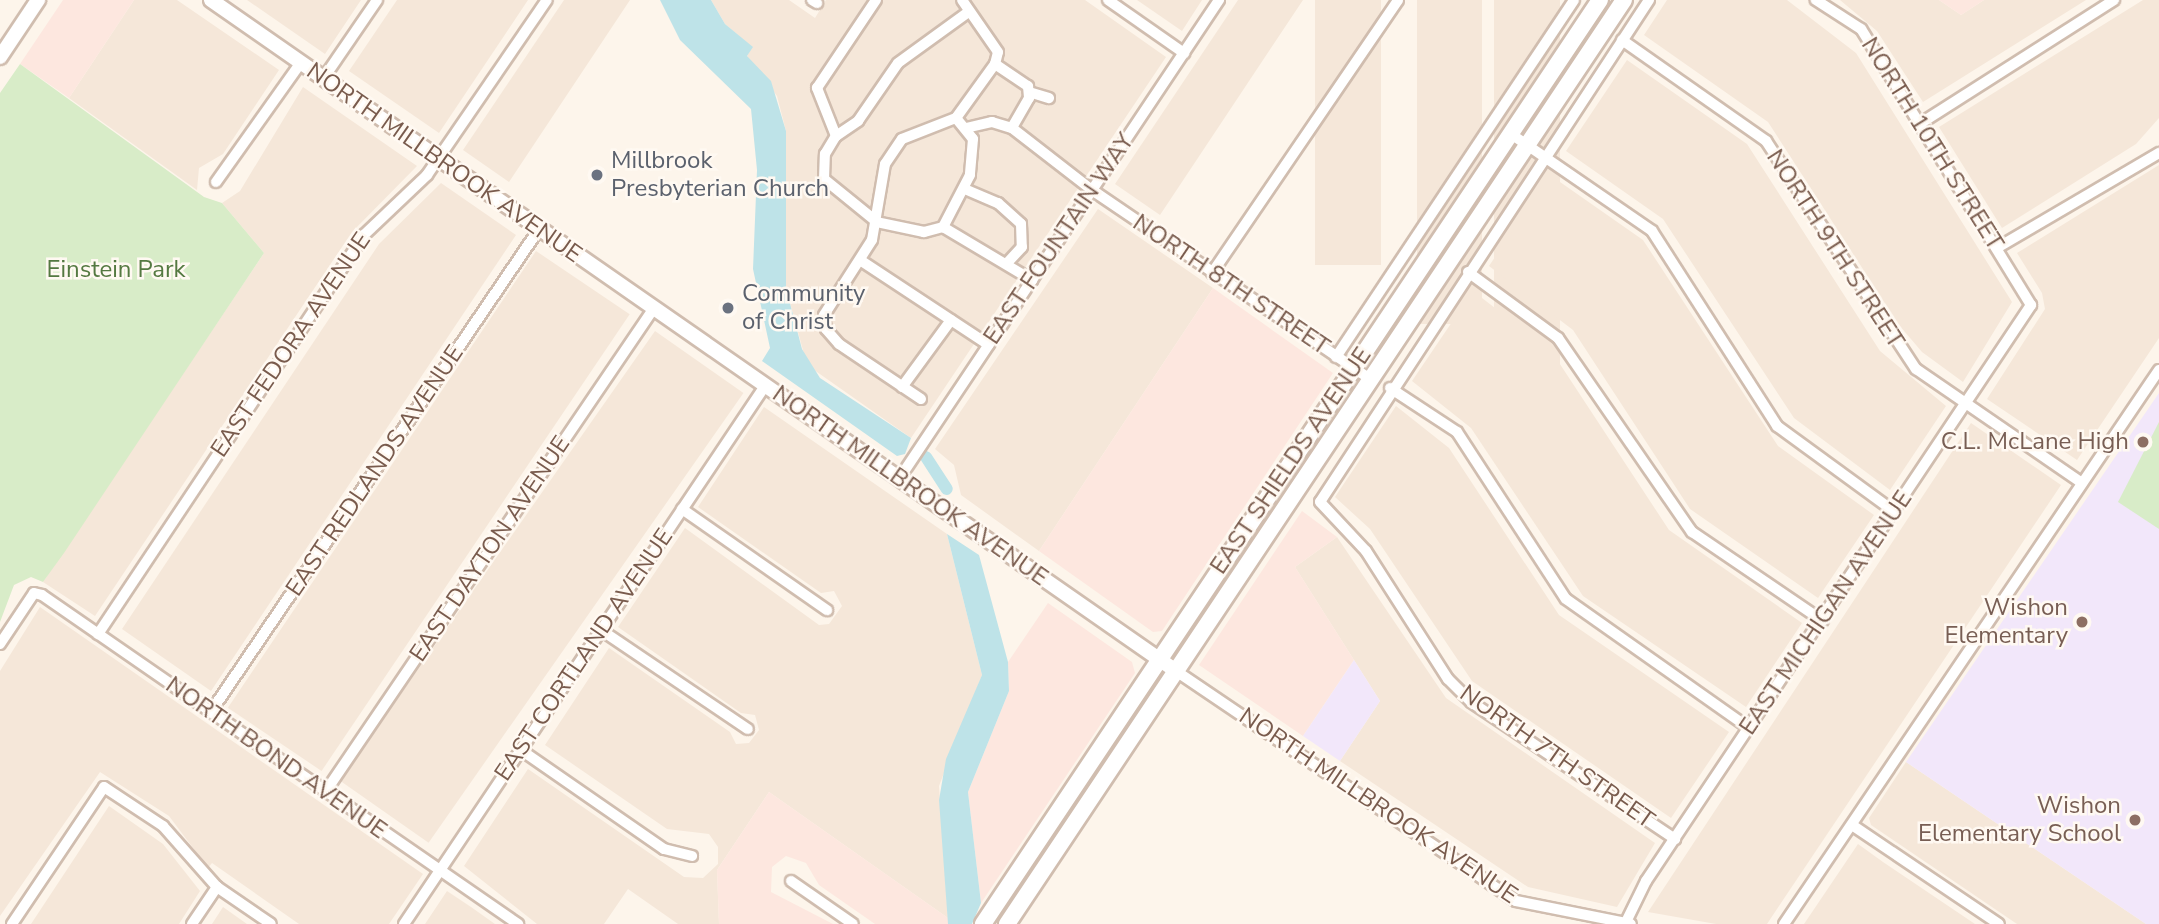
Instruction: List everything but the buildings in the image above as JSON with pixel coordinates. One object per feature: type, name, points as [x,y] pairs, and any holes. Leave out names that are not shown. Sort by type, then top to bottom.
[{"type":"main road","name":"EAST SHIELDS AVENUE","points":[[983,924],[1600,0]]},
{"type":"main road","name":"EAST SHIELDS AVENUE","points":[[1007,924],[1624,0]]},
{"type":"main road","points":[[996,924],[1013,897],[1020,869]]},
{"type":"street","points":[[0,57],[38,0]]},
{"type":"street","name":"NORTH MILLBROOK AVENUE","points":[[211,0],[1158,660],[1517,901],[1627,924]]},
{"type":"street","points":[[323,79],[377,0]]},
{"type":"street","name":"EAST FEDORA AVENUE","points":[[98,634],[364,235],[438,159],[547,0]]},
{"type":"street","points":[[836,136],[817,88],[876,0]]},
{"type":"street","points":[[920,399],[826,329],[824,315],[860,260],[877,222],[885,164],[901,139],[956,118],[995,64],[990,38],[967,13],[962,0]]},
{"type":"street","points":[[1108,0],[1184,53]]},
{"type":"street","name":"EAST FOUNTAIN WAY","points":[[900,479],[1219,0]]},
{"type":"street","points":[[1212,273],[1398,0]]},
{"type":"street","points":[[1336,357],[1574,0]]},
{"type":"street","points":[[1649,0],[1390,388],[1457,432],[1566,599],[1749,728]]},
{"type":"street","name":"NORTH 10TH STREET","points":[[1816,0],[1861,29],[2031,305]]},
{"type":"street","points":[[1921,123],[2114,0]]},
{"type":"street","points":[[956,118],[973,139],[967,191],[943,227],[924,232],[877,222],[824,179],[825,154],[836,136],[858,121],[898,63],[967,13]]},
{"type":"street","name":"NORTH 9TH STREET","points":[[1622,40],[1766,141],[1895,345],[1966,406],[2082,482]]},
{"type":"street","points":[[216,182],[300,64]]},
{"type":"street","points":[[995,64],[1022,78],[1029,92],[1049,98]]},
{"type":"street","points":[[965,128],[992,122],[1012,128],[1029,92]]},
{"type":"street","name":"NORTH 8TH STREET","points":[[1012,128],[1092,190],[1370,379]]},
{"type":"street","points":[[1511,134],[1652,231],[1777,426],[1895,512]]},
{"type":"street","points":[[1997,248],[2159,153]]},
{"type":"street","points":[[967,191],[998,203],[1020,224],[1022,247],[1007,263]]},
{"type":"street","points":[[943,227],[1032,280]]},
{"type":"street","name":"EAST REDLANDS AVENUE","points":[[210,713],[539,229]]},
{"type":"street","points":[[860,260],[989,345]]},
{"type":"street","points":[[1468,272],[1558,338],[1692,532],[1823,621]]},
{"type":"street","name":"EAST MICHIGAN AVENUE","points":[[1627,924],[1675,839],[1823,621],[2031,305]]},
{"type":"street","name":"EAST DAYTON AVENUE","points":[[326,791],[654,307]]},
{"type":"street","points":[[902,387],[951,320]]},
{"type":"street","points":[[1784,924],[2159,370]]},
{"type":"street","name":"EAST CORTLAND AVENUE","points":[[404,924],[765,386]]},
{"type":"street","name":"NORTH 7TH STREET","points":[[1390,388],[1320,502],[1366,551],[1448,679],[1471,702],[1675,839]]},
{"type":"street","points":[[682,509],[827,610]]},
{"type":"street","name":"NORTH BOND AVENUE","points":[[0,644],[34,593],[98,634],[518,924]]},
{"type":"street","points":[[601,630],[748,729]]},
{"type":"street","points":[[520,750],[664,849],[692,856]]},
{"type":"street","points":[[12,924],[104,787],[163,826],[217,887],[271,924]]},
{"type":"street","points":[[1852,825],[1999,924]]},
{"type":"street","points":[[791,881],[853,924]]},
{"type":"street","points":[[192,924],[217,887]]},
{"type":"shaded area","points":[[63,0],[134,0],[69,98],[20,64]]},
{"type":"shaded area","points":[[134,0],[177,0],[279,70],[223,154],[199,168],[197,190],[69,98]]},
{"type":"shaded area","points":[[247,0],[361,0],[325,54]]},
{"type":"shaded area","points":[[397,0],[528,0],[439,133],[349,71]]},
{"type":"shaded area","points":[[564,0],[630,0],[509,182],[463,150]]},
{"type":"shaded area","points":[[711,0],[789,0],[815,18],[826,0],[1085,0],[1166,57],[911,438],[807,365],[786,288],[786,131],[777,96],[747,56],[752,47],[725,24]]},
{"type":"shaded area","points":[[1137,0],[1202,0],[1182,31]]},
{"type":"shaded area","points":[[1238,0],[1303,0],[1160,215],[1115,184]]},
{"type":"shaded area","points":[[1315,0],[1381,0],[1381,265],[1315,265]]},
{"type":"shaded area","points":[[1417,0],[1482,0],[1482,324],[1417,324]]},
{"type":"shaded area","points":[[1494,0],[1560,0],[1560,368],[1494,368]]},
{"type":"shaded area","points":[[1667,0],[1787,0],[1856,53],[2012,302],[1963,382],[1922,352],[1899,325],[1768,122],[1644,35]]},
{"type":"shaded area","points":[[1840,0],[1939,0],[1961,15],[1984,0],[2086,0],[1923,102],[1877,31]]},
{"type":"shaded area","points":[[1939,0],[1984,0],[1961,15]]},
{"type":"shaded area","points":[[2143,0],[2159,0],[2159,118],[2136,144],[2002,228],[1939,127]]},
{"type":"shaded area","points":[[1627,60],[1747,144],[1880,351],[1946,406],[1890,490],[1794,418],[1663,219],[1566,151]]},
{"type":"shaded area","points":[[303,87],[417,166],[352,232],[95,616],[43,582],[264,253],[222,203],[240,191]]},
{"type":"shaded area","points":[[2159,165],[2159,338],[2077,460],[1987,399],[2045,309],[2042,293],[2017,253]]},
{"type":"shaded area","points":[[1550,175],[1643,240],[1778,446],[1874,515],[1818,598],[1690,509],[1573,330],[1489,266]]},
{"type":"shaded area","points":[[441,183],[516,235],[211,691],[122,629],[379,244]]},
{"type":"shaded area","points":[[1098,209],[1213,288],[1039,551],[961,495],[954,465],[935,449]]},
{"type":"shaded area","points":[[536,251],[630,314],[322,771],[228,708]]},
{"type":"shaded area","points":[[1213,288],[1333,373],[1162,631],[1153,632],[1039,551]]},
{"type":"shaded area","points":[[1473,291],[1552,352],[1669,530],[1802,623],[1746,707],[1583,596],[1471,428],[1412,381]]},
{"type":"shaded area","points":[[655,331],[743,393],[429,843],[340,781]]},
{"type":"shaded area","name":"Wishon Elementary","points":[[2159,393],[2159,924],[2146,924],[1906,762]]},
{"type":"shaded area","points":[[1396,406],[1449,448],[1559,615],[1729,732],[1671,818],[1472,681],[1370,529],[1335,497]]},
{"type":"shaded area","points":[[764,407],[947,534],[982,675],[939,786],[948,918],[769,792],[717,870],[719,924],[678,924],[628,889],[604,924],[537,924],[464,866],[528,769],[684,877],[703,878],[718,864],[718,847],[709,834],[667,829],[545,745],[609,648],[730,732],[736,744],[749,743],[759,730],[755,715],[741,713],[618,627],[685,528],[819,625],[829,624],[842,606],[834,591],[821,593],[698,507]]},
{"type":"shaded area","points":[[1971,423],[2061,485],[1767,924],[1716,924],[1648,912]]},
{"type":"shaded area","points":[[1302,511],[1337,537],[1295,567],[1354,660],[1303,736],[1199,665]]},
{"type":"shaded area","points":[[1337,537],[1446,698],[1655,843],[1617,907],[1528,887],[1340,761],[1380,701],[1295,567]]},
{"type":"shaded area","points":[[1048,603],[1132,662],[1135,673],[981,903],[968,792],[1009,691],[1008,662]]},
{"type":"shaded area","points":[[40,607],[423,874],[389,924],[299,924],[212,863],[208,868],[169,816],[100,772],[0,916],[0,671]]},
{"type":"shaded area","points":[[1354,660],[1380,701],[1340,761],[1303,736]]},
{"type":"shaded area","points":[[1906,762],[2146,924],[2017,924],[1871,825],[1869,818]]},
{"type":"shaded area","points":[[769,792],[948,918],[948,924],[875,924],[819,885],[806,863],[786,856],[772,867],[771,892],[833,924],[719,924],[717,870]]},
{"type":"shaded area","points":[[109,806],[163,844],[200,891],[179,924],[31,924]]},
{"type":"shaded area","points":[[1858,844],[1883,862],[1975,924],[1804,924]]},
{"type":"shaded area","points":[[447,891],[471,907],[495,924],[425,924]]},
{"type":"shaded area","points":[[223,907],[247,924],[212,924]]},
{"type":"green space","name":"Einstein Park","points":[[20,64],[204,197],[222,203],[264,253],[64,553],[43,582],[31,577],[14,585],[0,622],[0,93]]},
{"type":"green space","points":[[2159,422],[2159,529],[2118,502]]},
{"type":"water","points":[[660,0],[711,0],[725,24],[753,47],[747,56],[771,81],[786,131],[786,288],[802,349],[820,378],[911,438],[905,454],[897,456],[762,361],[770,348],[753,269],[757,170],[751,109],[680,40]]},
{"type":"water","points":[[947,534],[979,555],[1008,662],[1009,691],[968,792],[981,903],[972,924],[948,924],[939,800],[946,759],[982,675]]},
{"type":"waterway","points":[[926,457],[947,489]]},
{"type":"place","name":"Millbrook Presbyterian Church","points":[[597,175]]},
{"type":"place","name":"Community of Christ","points":[[728,308]]},
{"type":"place","name":"C.L. McLane High","points":[[2143,442]]},
{"type":"place","name":"Wishon Elementary","points":[[2082,622]]},
{"type":"place","name":"Wishon Elementary School","points":[[2135,820]]}]
